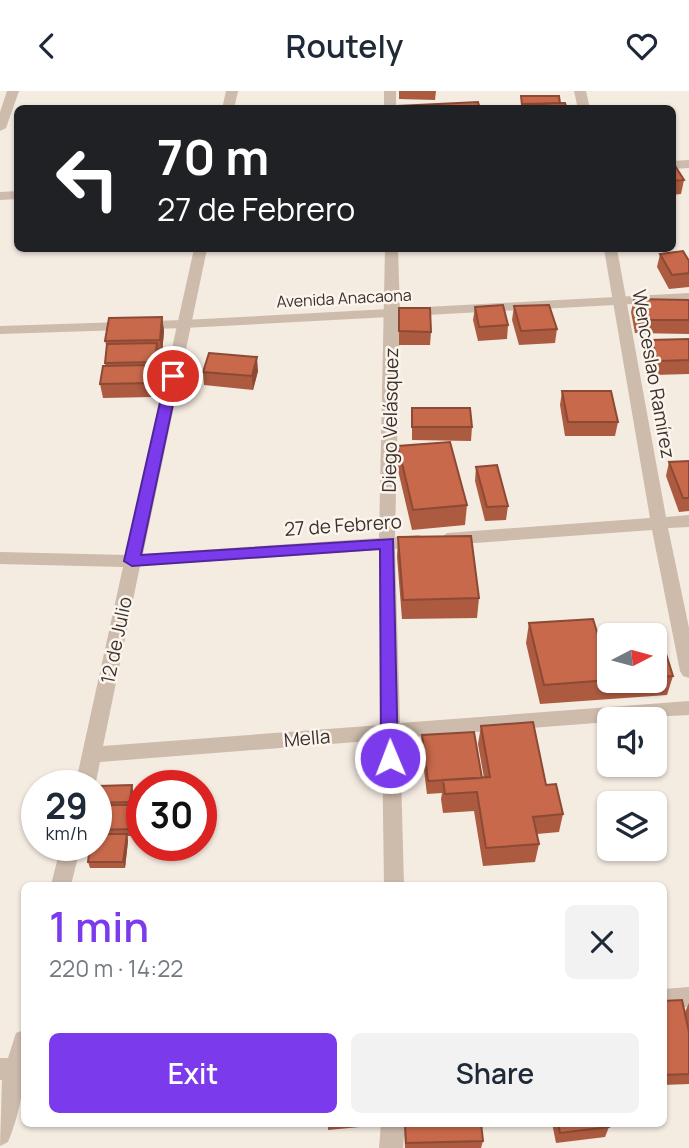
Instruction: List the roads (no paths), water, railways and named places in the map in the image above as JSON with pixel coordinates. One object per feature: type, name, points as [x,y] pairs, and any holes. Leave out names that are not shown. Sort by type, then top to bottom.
[{"type":"street","points":[[0,128],[13,91]]},
{"type":"street","name":"12 de Julio","points":[[89,770],[199,252]]},
{"type":"street","name":"Diego Velásquez","points":[[392,252],[387,543],[394,882]]},
{"type":"street","name":"Wenceslao Ramírez","points":[[611,252],[659,524],[689,671]]},
{"type":"street","name":"Avenida Anacaona","points":[[0,330],[184,324],[689,297]]},
{"type":"street","name":"27 de Febrero","points":[[0,558],[132,561],[689,521]]},
{"type":"street","name":"Mella","points":[[92,755],[689,708]]},
{"type":"street","points":[[62,882],[67,861]]},
{"type":"street","points":[[667,999],[689,997]]},
{"type":"street","points":[[0,1134],[21,1050]]},
{"type":"street","points":[[391,1148],[393,1127]]}]
